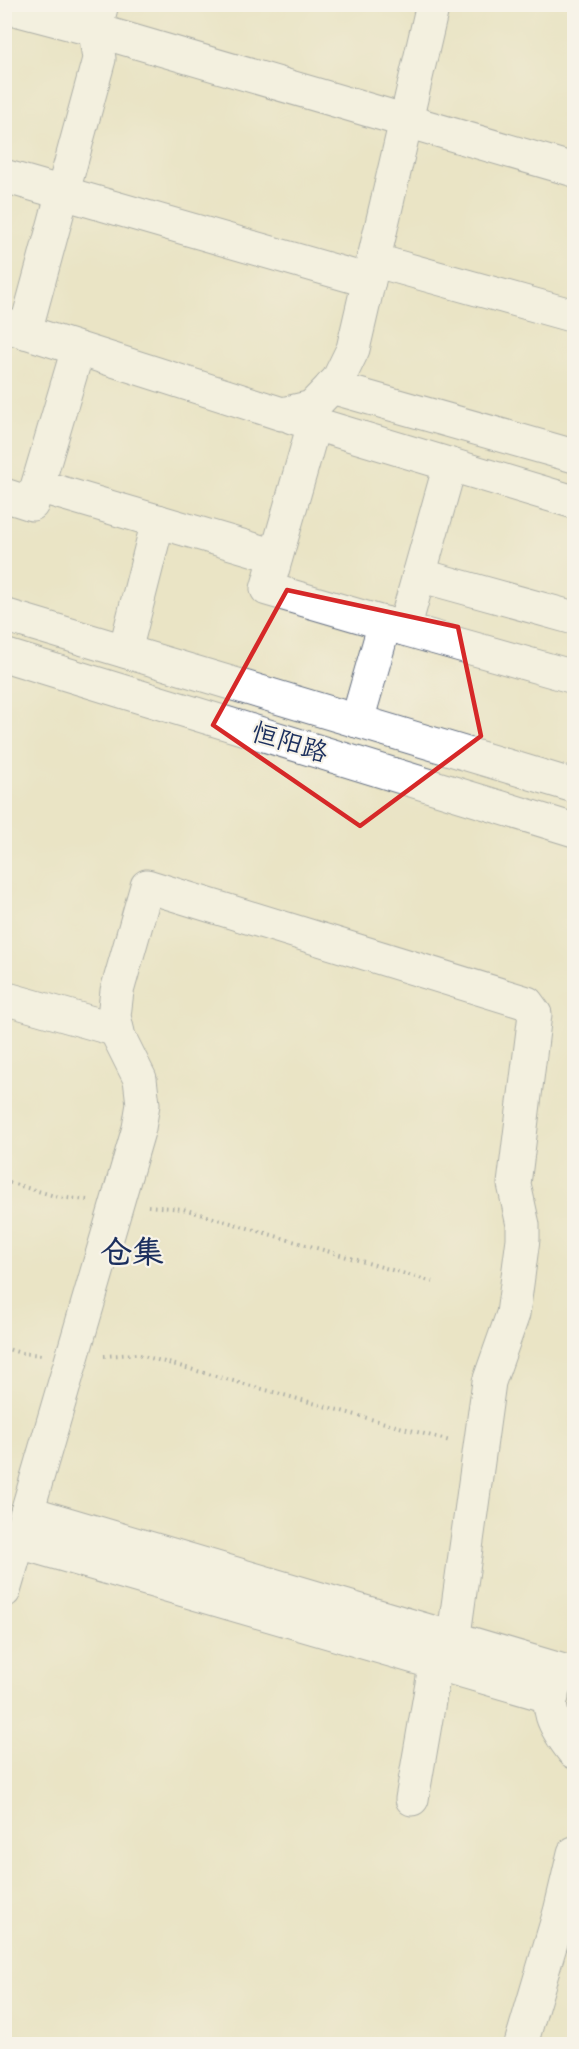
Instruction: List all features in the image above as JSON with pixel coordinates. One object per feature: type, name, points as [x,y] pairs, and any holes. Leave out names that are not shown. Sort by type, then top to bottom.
[{"type":"street","points":[[282,414],[312,407],[338,380],[353,349],[433,4]]},
{"type":"street","points":[[4,6],[98,17],[406,121],[574,170]]},
{"type":"street","points":[[98,17],[99,59],[63,193],[15,329],[314,424],[574,502]]},
{"type":"street","points":[[4,176],[371,271],[574,316]]},
{"type":"street","points":[[4,495],[32,504],[78,349]]},
{"type":"street","points":[[331,387],[574,456]]},
{"type":"street","points":[[314,424],[267,589],[574,677]]},
{"type":"street","points":[[357,721],[395,626],[419,575],[450,465]]},
{"type":"street","points":[[38,486],[276,556]]},
{"type":"street","points":[[125,651],[158,521]]},
{"type":"street","points":[[419,575],[574,618]]},
{"type":"street","points":[[4,615],[574,786]]},
{"type":"street","name":"恒阳路","points":[[4,655],[574,830]]},
{"type":"street","points":[[4,1591],[139,1128],[143,1104],[140,1080],[119,1037],[114,1016],[117,991],[147,886],[527,1003],[536,1014],[514,1184],[523,1225],[523,1239],[513,1314],[489,1382],[447,1652],[433,1678],[412,1799]]},
{"type":"street","points":[[4,998],[117,1030]]},
{"type":"street","points":[[23,1527],[447,1652],[564,1676],[550,1712],[559,1733],[574,1752]]},
{"type":"street","points":[[521,2044],[560,1912],[574,1852]]},
{"type":"path","points":[[4,1181],[58,1197],[183,1209],[434,1282]]},
{"type":"path","points":[[4,1348],[21,1353],[72,1357],[136,1354],[480,1450]]},
{"type":"highlighted area","points":[[287,590],[458,627],[481,736],[360,826],[213,725]]},
{"type":"district","name":"仓集","points":[[132,1252]]}]
